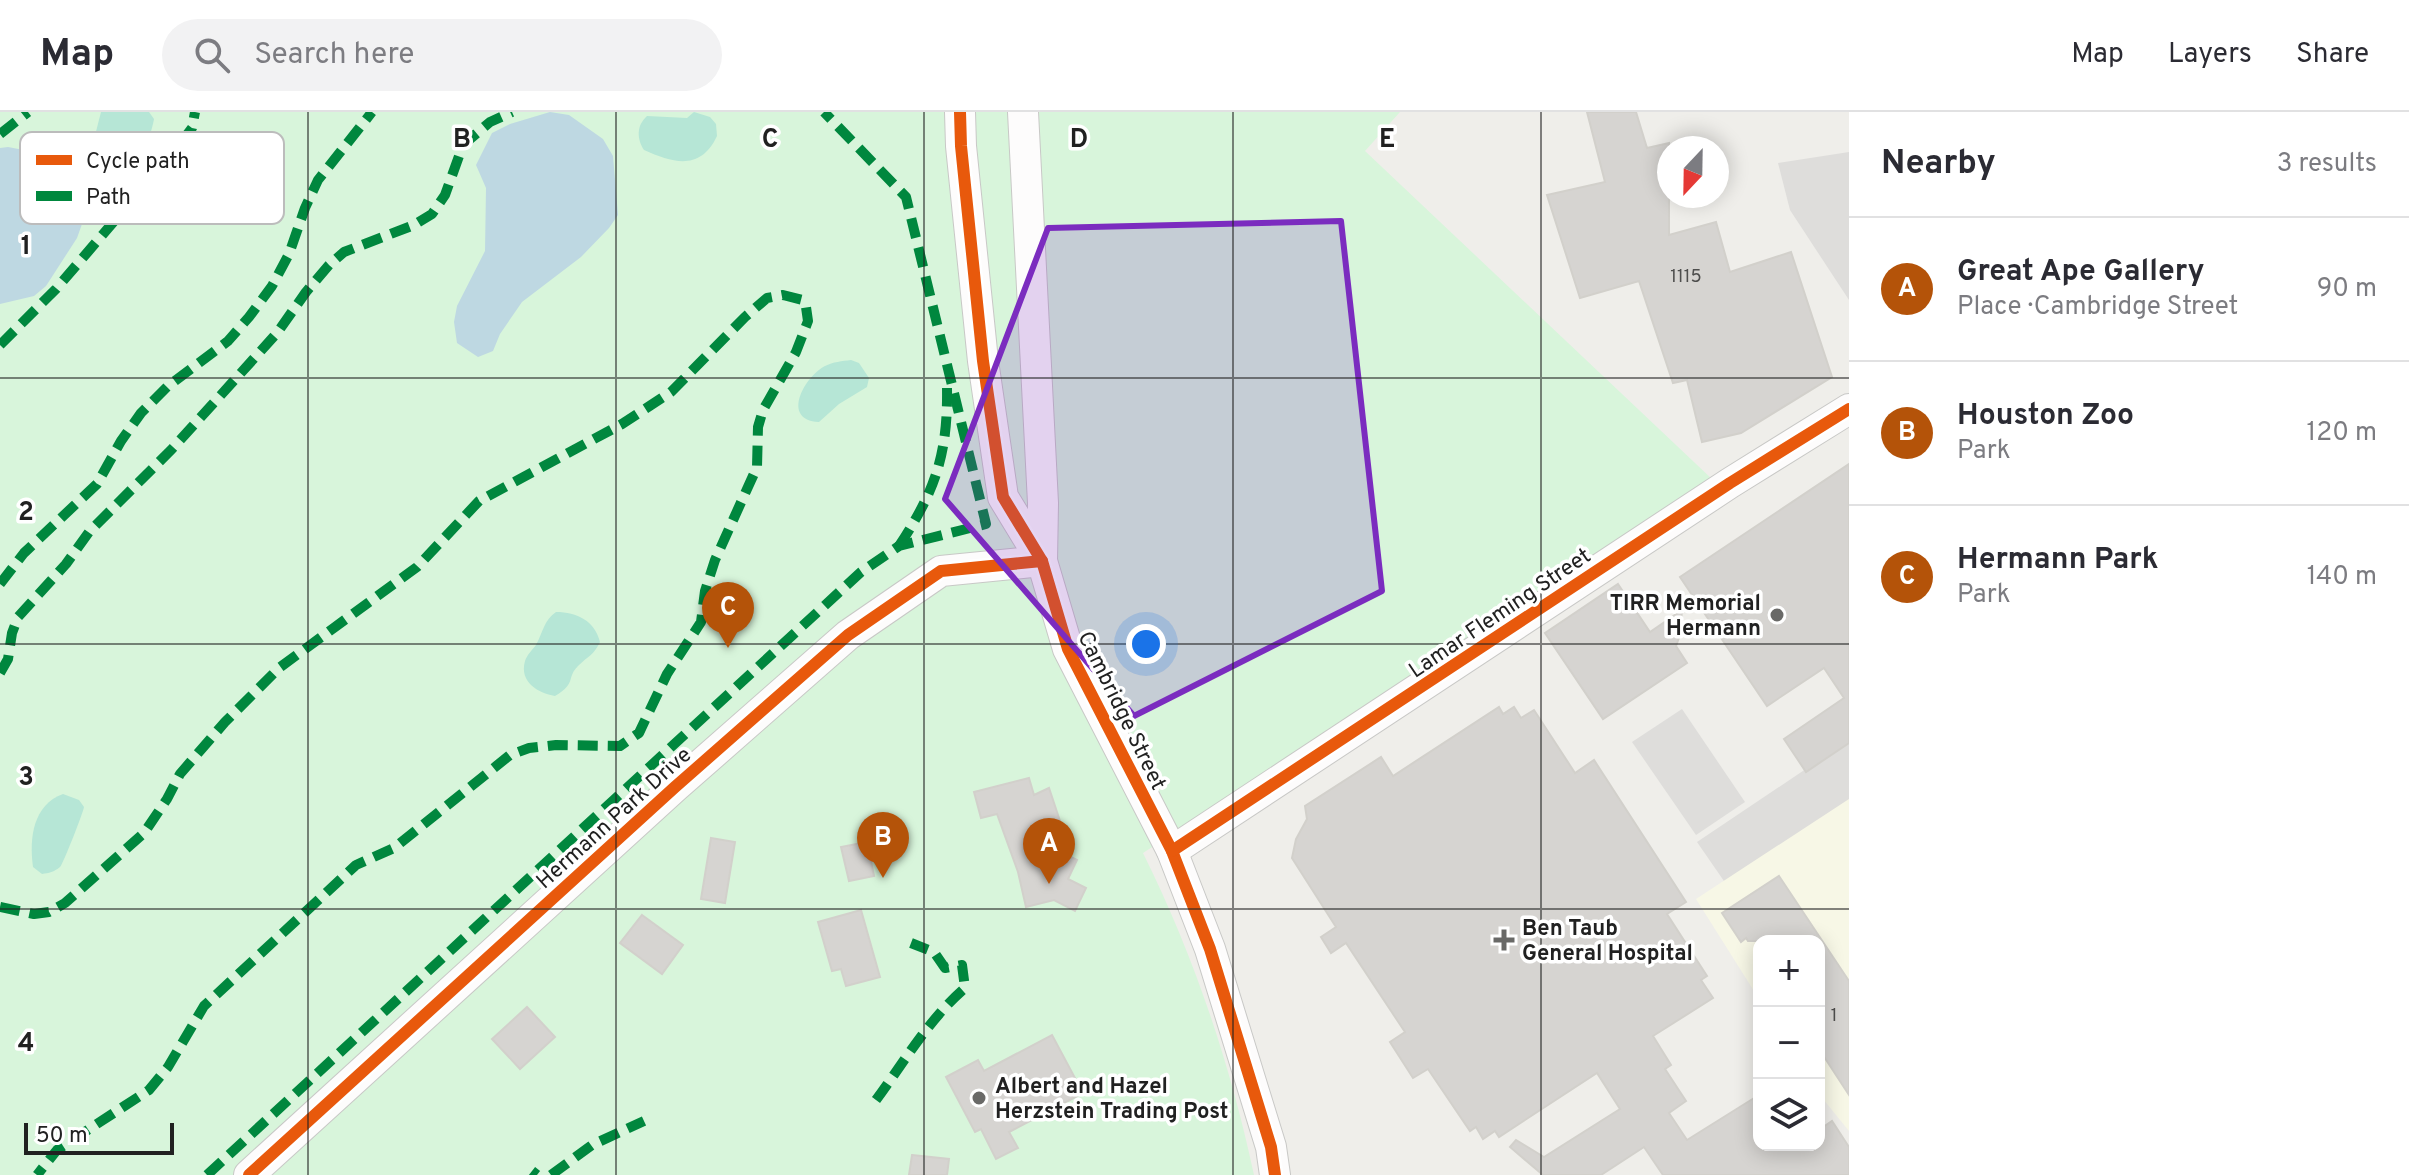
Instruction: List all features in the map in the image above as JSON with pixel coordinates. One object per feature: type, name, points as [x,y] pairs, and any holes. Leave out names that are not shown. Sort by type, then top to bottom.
[{"type":"street","name":"Cambridge Street","points":[[960,112],[983,361],[1003,497],[1042,561],[1068,649],[1172,851],[1210,949],[1271,1147],[1275,1175]]},
{"type":"street","name":"Cambridge Street","points":[[1023,112],[1043,503],[1042,561]]},
{"type":"street","name":"Lamar Fleming Street","points":[[1172,851],[1730,483],[1849,409]]},
{"type":"street","name":"Hermann Park Drive","points":[[249,1175],[675,787],[848,635],[941,571],[1042,561]]},
{"type":"highlighted area","points":[[1341,221],[1382,591],[1134,716],[945,499],[1048,228]]},
{"type":"shaded area","points":[[1849,152],[1849,300],[1790,210],[1778,163]]},
{"type":"shaded area","points":[[1682,709],[1745,802],[1696,835],[1632,742]]},
{"type":"shaded area","points":[[1849,740],[1849,821],[1735,897],[1697,842]]},
{"type":"shaded area","points":[[1849,799],[1849,1131],[1825,1101],[1825,935],[1753,935],[1753,989],[1696,899]]},
{"type":"green space","points":[[0,112],[1400,112],[1365,151],[1713,480],[1143,853],[1209,1011],[1234,1092],[1254,1175],[0,1175]]},
{"type":"green space","points":[[101,112],[149,112],[154,119],[151,132],[96,132]]},
{"type":"green space","points":[[694,112],[710,117],[716,124],[717,136],[703,154],[695,159],[677,161],[644,150],[639,133],[647,116],[687,118]]},
{"type":"green space","points":[[851,360],[859,363],[869,378],[867,387],[839,404],[819,422],[807,419],[798,406],[810,379],[825,366]]},
{"type":"green space","points":[[556,612],[584,619],[594,628],[600,642],[574,670],[566,688],[555,696],[531,685],[524,668],[546,623]]},
{"type":"green space","points":[[63,794],[79,800],[84,807],[60,867],[42,874],[33,867],[35,824],[45,806]]},
{"type":"water","points":[[550,112],[569,115],[603,139],[613,156],[618,215],[581,257],[522,302],[500,334],[493,351],[478,357],[457,343],[454,322],[457,306],[485,251],[486,188],[476,165],[492,133]]},
{"type":"water","points":[[0,148],[20,149],[20,224],[82,224],[77,238],[46,286],[34,296],[0,304]]},
{"type":"building","points":[[1587,112],[1636,112],[1647,148],[1657,146],[1657,208],[1669,208],[1669,235],[1716,222],[1730,272],[1791,252],[1832,377],[1741,433],[1702,442],[1687,380],[1673,383],[1639,281],[1580,298],[1547,195],[1605,182]]},
{"type":"building","name":"TIRR Memorial Hermann","points":[[1849,464],[1849,743],[1806,772],[1784,739],[1844,698],[1824,668],[1767,706],[1680,577]]},
{"type":"building","points":[[1618,584],[1650,632],[1682,610],[1676,646],[1687,663],[1603,719],[1545,633]]},
{"type":"building","name":"Ben Taub General Hospital","points":[[1499,707],[1503,714],[1514,707],[1521,718],[1534,710],[1575,773],[1594,760],[1686,902],[1667,914],[1707,976],[1701,980],[1713,998],[1653,1036],[1671,1065],[1665,1069],[1686,1101],[1669,1113],[1687,1140],[1753,1099],[1753,1151],[1825,1151],[1825,1126],[1832,1121],[1849,1147],[1849,1175],[1663,1175],[1644,1147],[1601,1175],[1543,1175],[1510,1147],[1516,1140],[1544,1157],[1620,1109],[1597,1073],[1499,1137],[1495,1131],[1483,1139],[1476,1127],[1470,1131],[1428,1069],[1413,1078],[1390,1042],[1405,1032],[1346,943],[1331,953],[1321,937],[1336,927],[1292,858],[1296,839],[1307,819],[1305,806],[1381,757],[1393,776]]},
{"type":"building","points":[[1029,778],[1034,795],[1049,788],[1061,824],[1052,827],[1063,853],[1077,860],[1068,879],[1086,888],[1075,911],[1054,900],[1026,907],[1018,872],[997,814],[981,818],[974,792]]},
{"type":"building","points":[[711,838],[735,842],[725,903],[701,899]]},
{"type":"building","points":[[867,842],[874,876],[849,881],[841,847]]},
{"type":"building","points":[[1779,876],[1818,935],[1753,935],[1753,941],[1746,938],[1741,942],[1722,913]]},
{"type":"building","points":[[861,910],[880,977],[846,986],[841,969],[832,971],[818,922]]},
{"type":"building","points":[[642,915],[683,945],[662,974],[620,943]]},
{"type":"building","points":[[1825,945],[1849,981],[1849,1095],[1825,1058]]},
{"type":"building","points":[[527,1007],[555,1037],[520,1069],[492,1039]]},
{"type":"building","points":[[1052,1035],[1083,1093],[1009,1132],[1018,1148],[996,1159],[981,1129],[975,1132],[946,1077],[978,1060],[984,1071]]},
{"type":"building","points":[[912,1155],[949,1159],[947,1175],[909,1175]]},
{"type":"marked path","points":[[0,134],[28,112]]},
{"type":"marked path","points":[[189,132],[195,112]]},
{"type":"marked path","points":[[0,584],[24,553],[97,484],[141,413],[168,386],[228,341],[249,317],[272,286],[289,254],[318,180],[372,112]]},
{"type":"marked path","points":[[0,673],[8,659],[18,617],[66,564],[89,532],[172,449],[277,333],[329,265],[344,252],[414,225],[432,214],[445,195],[463,145],[490,122],[512,112]]},
{"type":"marked path","points":[[207,1175],[861,572],[899,546],[986,524],[906,197],[824,112]]},
{"type":"marked path","points":[[0,345],[56,289],[112,224]]},
{"type":"marked path","points":[[0,907],[34,914],[49,912],[65,903],[144,833],[180,774],[225,722],[279,668],[417,567],[479,501],[622,424],[671,392],[767,298],[783,295],[803,300],[808,321],[796,352],[763,410],[758,427],[757,467],[715,560],[705,591],[701,622],[667,674],[639,733],[620,746],[556,745],[529,748],[510,755],[394,848],[356,865],[204,1006],[168,1067],[149,1090],[57,1150],[37,1175]]},
{"type":"marked path","points":[[899,546],[922,508],[937,472],[945,433],[947,388]]},
{"type":"marked path","points":[[876,1100],[928,1027],[965,988],[962,965],[945,968],[934,952],[911,943]]},
{"type":"marked path","points":[[551,1175],[592,1145],[644,1121]]},
{"type":"marked path","points":[[532,1171],[537,1175]]},
{"type":"cycle path","points":[[960,112],[983,361],[1003,497],[1042,561],[1068,649],[1172,851],[1210,949],[1271,1147],[1275,1175]]},
{"type":"cycle path","points":[[1172,851],[1730,483],[1849,409]]},
{"type":"cycle path","points":[[249,1175],[675,787],[848,635],[941,571],[1042,561]]},
{"type":"place","name":"TIRR Memorial Hermann","points":[[1777,615]]},
{"type":"place","name":"Hermann Park","points":[[728,648]]},
{"type":"place","name":"Houston Zoo","points":[[883,878]]},
{"type":"place","name":"Great Ape Gallery","points":[[1049,884]]},
{"type":"place","name":"Ben Taub General Hospital","points":[[1504,940]]},
{"type":"place","name":"Albert and Hazel Herzstein Trading Post","points":[[979,1098]]}]
